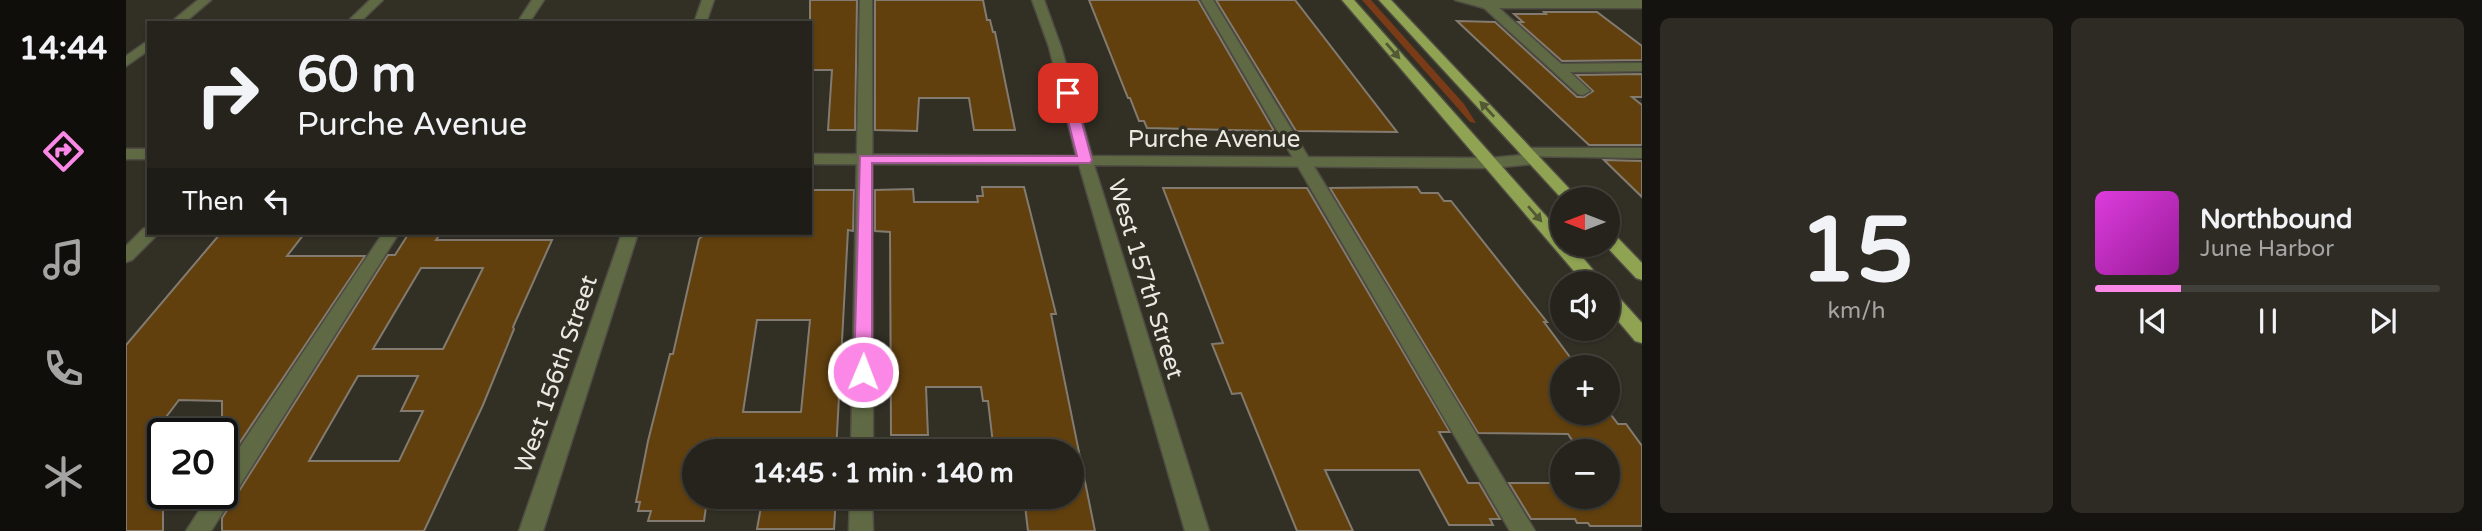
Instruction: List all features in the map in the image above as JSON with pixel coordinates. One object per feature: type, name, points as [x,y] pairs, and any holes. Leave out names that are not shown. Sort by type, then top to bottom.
[{"type":"main road","points":[[1348,0],[1585,271]]},
{"type":"main road","points":[[1385,0],[1560,187]]},
{"type":"main road","points":[[1620,251],[1642,274]]},
{"type":"main road","points":[[1620,311],[1642,336]]},
{"type":"street","points":[[179,21],[205,0]]},
{"type":"street","points":[[354,21],[377,0]]},
{"type":"street","points":[[524,21],[538,0]]},
{"type":"street","points":[[701,21],[708,0]]},
{"type":"street","points":[[862,439],[866,0]]},
{"type":"street","name":"West 157th Street","points":[[1038,0],[1055,47],[1085,160],[1197,531]]},
{"type":"street","points":[[1207,0],[1524,531]]},
{"type":"street","points":[[1461,0],[1486,3],[1642,4]]},
{"type":"street","points":[[1486,3],[1583,91]]},
{"type":"street","points":[[126,62],[147,46]]},
{"type":"street","points":[[1557,68],[1642,67]]},
{"type":"street","name":"Purche Avenue","points":[[812,159],[1490,163],[1530,156],[1642,153]]},
{"type":"street","points":[[126,154],[147,155]]},
{"type":"street","points":[[126,256],[147,235]]},
{"type":"street","points":[[238,468],[390,235]]},
{"type":"street","name":"West 156th Street","points":[[531,531],[629,235]]},
{"type":"street","points":[[198,531],[212,509]]},
{"type":"street","points":[[861,509],[861,531]]},
{"type":"shaded area","points":[[1362,0],[1371,0],[1464,104],[1476,123],[1470,122]]},
{"type":"building","points":[[810,0],[857,0],[855,130],[828,130],[832,70],[812,70]]},
{"type":"building","points":[[875,0],[983,0],[987,20],[990,20],[995,32],[1015,130],[974,130],[969,98],[919,98],[917,131],[875,130]]},
{"type":"building","points":[[1089,0],[1198,0],[1274,131],[1147,128],[1144,121],[1139,121],[1128,98]]},
{"type":"building","points":[[1216,0],[1295,0],[1397,132],[1296,131]]},
{"type":"building","points":[[1544,12],[1597,12],[1642,46],[1642,60],[1562,61],[1518,22],[1523,22],[1514,14],[1546,14]]},
{"type":"building","points":[[1457,21],[1495,22],[1577,97],[1584,97],[1593,91],[1576,75],[1642,74],[1642,97],[1632,97],[1642,105],[1642,145],[1589,145]]},
{"type":"building","points":[[1604,160],[1642,161],[1642,197]]},
{"type":"building","points":[[982,187],[1024,187],[1056,314],[1051,314],[1076,439],[992,439],[988,401],[983,401],[981,387],[926,387],[928,435],[891,435],[890,232],[875,231],[875,190],[913,189],[914,202],[978,202],[977,196],[983,196]]},
{"type":"building","points":[[1417,187],[1421,193],[1438,193],[1444,201],[1451,201],[1547,322],[1544,322],[1550,330],[1550,341],[1558,341],[1568,355],[1550,355],[1550,425],[1626,424],[1642,446],[1642,526],[1590,526],[1588,523],[1577,523],[1575,519],[1531,519],[1509,483],[1550,483],[1550,509],[1620,509],[1620,439],[1571,439],[1568,434],[1478,433],[1330,188]]},
{"type":"building","points":[[1163,188],[1307,188],[1450,432],[1439,432],[1468,483],[1479,483],[1500,519],[1490,519],[1493,525],[1449,525],[1419,470],[1325,470],[1353,531],[1297,531],[1241,393],[1232,394],[1212,344],[1223,343]]},
{"type":"building","points":[[812,190],[854,190],[853,231],[848,230],[837,439],[682,439],[682,509],[706,509],[704,521],[648,521],[651,511],[638,511],[640,502],[636,502],[648,441],[670,354],[673,354],[699,239],[704,235],[812,235]],"holes":[[[757,320],[810,320],[801,412],[743,412]]]},
{"type":"building","points":[[219,235],[303,235],[287,256],[365,256],[238,445],[238,418],[222,418],[222,401],[179,400],[165,418],[147,418],[147,509],[163,509],[163,531],[126,531],[126,345]]},
{"type":"building","points":[[408,235],[440,235],[436,240],[552,240],[513,327],[483,405],[424,531],[222,531],[222,518],[228,509],[238,509],[238,493],[388,255],[395,255]],"holes":[[[421,268],[483,268],[443,349],[373,349]],[[358,376],[418,376],[401,411],[423,411],[399,461],[309,461]]]},
{"type":"building","points":[[1084,477],[1095,531],[1028,531],[1025,509],[1084,509]]},
{"type":"building","points":[[761,509],[835,509],[834,529],[757,529]]},
{"type":"route","points":[[863,372],[865,159],[1085,160],[1068,93]]}]
